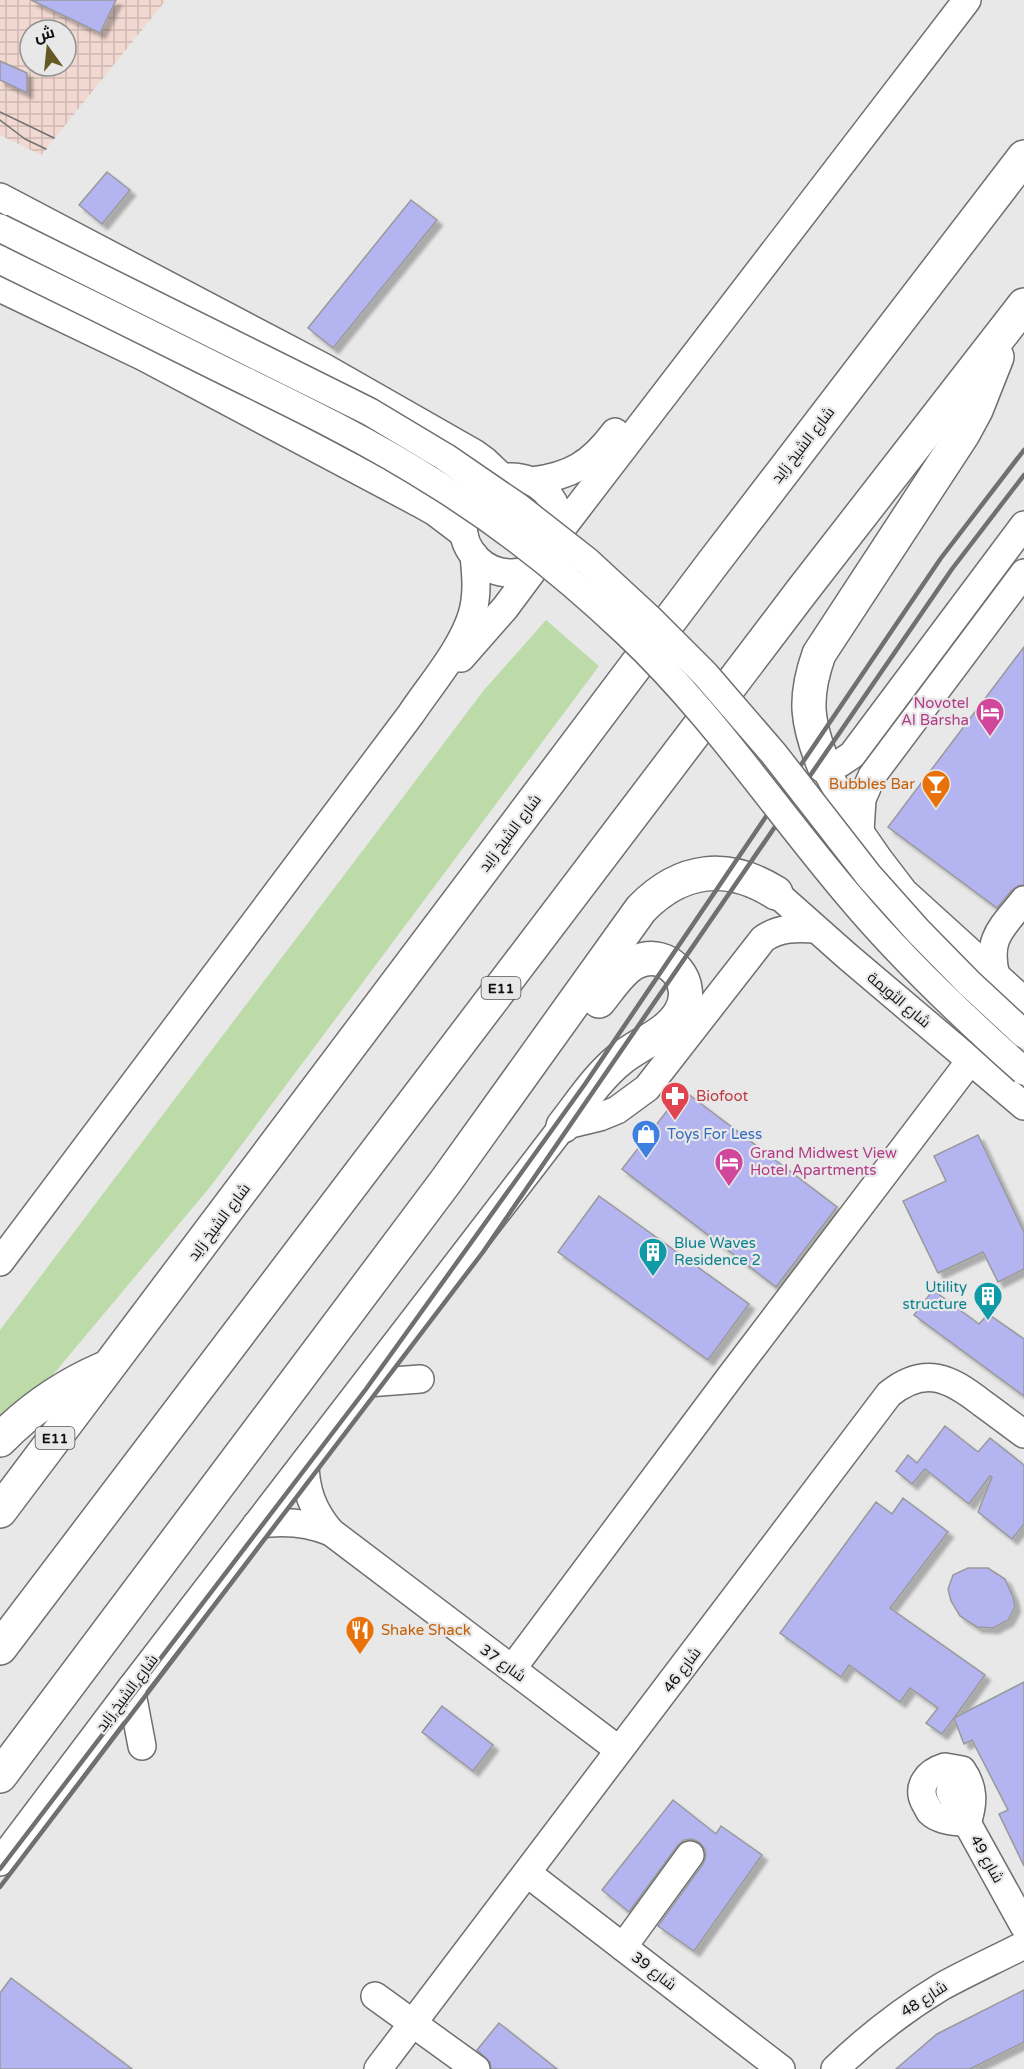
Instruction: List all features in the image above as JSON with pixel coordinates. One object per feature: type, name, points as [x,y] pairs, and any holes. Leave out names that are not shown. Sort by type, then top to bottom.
[{"type":"highway","name":"شارع الشيخ زايد","points":[[0,1511],[705,573],[1024,157]]},
{"type":"highway","name":"E11","points":[[1,1649],[802,591],[1024,305]]},
{"type":"highway","points":[[824,766],[809,721],[808,698],[811,676],[819,654],[963,434],[987,384],[1004,330]]},
{"type":"highway","points":[[0,1776],[446,1181],[641,909],[654,896],[678,882],[705,873],[742,876],[776,893]]},
{"type":"highway","points":[[446,1181],[627,968],[635,962],[656,958],[675,967],[686,985],[687,996],[679,1015],[669,1027],[608,1069],[564,1126]]},
{"type":"highway","points":[[0,1440],[11,1428],[48,1399],[68,1386],[111,1366]]},
{"type":"street","points":[[532,481],[554,478],[575,470],[594,457],[609,440],[946,0]]},
{"type":"street","points":[[559,532],[967,0]]},
{"type":"street","points":[[0,197],[326,369],[474,453],[503,478]]},
{"type":"street","points":[[0,228],[370,412],[446,457],[527,513],[587,561],[705,674],[774,754],[869,876],[969,983],[1024,1034]]},
{"type":"street","points":[[0,260],[281,398],[368,444],[438,484],[505,530],[628,634],[684,693],[749,769],[848,895],[897,951],[949,1004],[1024,1071]]},
{"type":"street","points":[[0,288],[144,357],[435,512],[469,544],[484,564],[496,570],[517,572],[537,566]]},
{"type":"street","points":[[0,1262],[411,714],[459,643],[472,614],[477,584],[463,521],[472,498],[491,481],[503,478],[523,478],[532,481],[550,497],[556,508],[559,532],[555,545],[499,615],[411,714]]},
{"type":"street","points":[[1024,525],[852,755],[840,763],[824,766],[860,832],[904,892],[1024,1001]]},
{"type":"street","points":[[860,832],[862,799],[872,776],[1024,573]]},
{"type":"street","name":"شارع الثويمة","points":[[776,893],[1024,1106]]},
{"type":"street","points":[[996,976],[991,955],[998,934],[1024,900]]},
{"type":"street","points":[[564,1126],[600,1118],[617,1110],[647,1088],[763,939],[785,929],[816,929]]},
{"type":"street","points":[[960,943],[978,943],[998,934]]},
{"type":"street","points":[[512,1669],[970,1061]]},
{"type":"street","name":"شارع الشيخ زايد","points":[[0,1862],[131,1688],[564,1126]]},
{"type":"street","name":"شارع 46","points":[[378,2069],[889,1394],[898,1387],[921,1378],[945,1380],[967,1391],[1024,1434]]},
{"type":"street","points":[[367,1383],[420,1379]]},
{"type":"street","name":"شارع 37","points":[[305,1462],[310,1500],[319,1517],[331,1532],[619,1750]]},
{"type":"street","name":"شارع 37","points":[[256,1525],[269,1522],[294,1522],[331,1532]]},
{"type":"street","points":[[131,1688],[142,1746]]},
{"type":"street","name":"شارع 49","points":[[950,1792],[1024,1926]]},
{"type":"street","points":[[623,1947],[690,1855]]},
{"type":"street","name":"شارع 39","points":[[527,1873],[781,2069]]},
{"type":"street","name":"شارع 48","points":[[835,2069],[880,2030],[922,2000],[944,1986],[1024,1945]]},
{"type":"street","points":[[375,1996],[476,2069]]},
{"type":"shaded area","points":[[0,0],[166,0],[41,155],[0,135]]},
{"type":"green space","points":[[546,620],[599,666],[210,1187],[0,1438],[0,1330],[484,690]]},
{"type":"building","points":[[31,0],[116,0],[100,33],[78,22],[78,18],[69,18]]},
{"type":"building","points":[[0,61],[18,69],[18,78],[27,78],[27,93],[0,80]]},
{"type":"building","points":[[107,172],[130,190],[102,224],[79,205]]},
{"type":"building","points":[[411,200],[437,220],[333,348],[308,328]]},
{"type":"building","name":"Novotel Al Barsha","points":[[1024,647],[1024,885],[1012,890],[997,908],[888,827]]},
{"type":"building","name":"Grand Midwest View Hotel Apartments","points":[[683,1090],[837,1207],[776,1287],[622,1169]]},
{"type":"building","points":[[978,1135],[1024,1232],[1024,1269],[998,1282],[983,1252],[938,1273],[903,1201],[946,1181],[934,1156]]},
{"type":"building","name":"Blue Waves Residence 2","points":[[599,1196],[749,1304],[708,1360],[558,1252]]},
{"type":"building","points":[[933,1290],[979,1324],[988,1314],[1024,1339],[1024,1396],[914,1315]]},
{"type":"building","points":[[945,1426],[978,1452],[990,1438],[1024,1465],[1024,1524],[1012,1539],[978,1512],[992,1477],[990,1476],[969,1504],[925,1469],[912,1484],[896,1471],[908,1455],[917,1463]]},
{"type":"building","points":[[903,1498],[948,1532],[890,1608],[985,1675],[942,1734],[926,1723],[938,1708],[910,1688],[900,1702],[849,1665],[841,1677],[780,1633],[876,1502],[892,1514]]},
{"type":"building","points":[[968,1568],[988,1568],[1005,1579],[1015,1607],[1008,1620],[993,1628],[977,1627],[960,1616],[951,1601],[948,1589],[953,1575]]},
{"type":"building","points":[[1024,1682],[1024,1866],[999,1814],[1008,1810],[972,1740],[964,1744],[954,1718]]},
{"type":"building","points":[[442,1706],[493,1745],[473,1771],[422,1732]]},
{"type":"building","points":[[673,1800],[716,1834],[721,1826],[762,1855],[694,1951],[658,1926],[703,1864],[706,1857],[705,1849],[699,1842],[692,1839],[684,1840],[678,1845],[629,1912],[602,1890]]},
{"type":"building","points":[[11,1978],[132,2069],[0,2069],[0,1993]]},
{"type":"building","points":[[1024,1990],[1024,2042],[970,2069],[896,2069],[937,2034]]},
{"type":"building","points":[[499,2023],[557,2069],[491,2069],[490,2062],[477,2050]]},
{"type":"tram line","points":[[0,112],[54,138]]},
{"type":"tram line","points":[[0,120],[25,139],[46,149]]},
{"type":"railway","points":[[0,1869],[366,1389],[585,1084],[941,558],[1024,450]]},
{"type":"railway","points":[[0,1887],[483,1252],[952,569],[1024,475]]},
{"type":"place","name":"Novotel Al Barsha","points":[[990,738]]},
{"type":"place","name":"Bubbles Bar","points":[[936,810]]},
{"type":"place","name":"Biofoot","points":[[675,1122]]},
{"type":"place","name":"Toys For Less","points":[[646,1160]]},
{"type":"place","name":"Grand Midwest View Hotel Apartments","points":[[729,1188]]},
{"type":"place","name":"Blue Waves Residence 2","points":[[653,1278]]},
{"type":"place","name":"Utility structure","points":[[988,1322]]},
{"type":"place","name":"Shake Shack","points":[[360,1656]]}]
